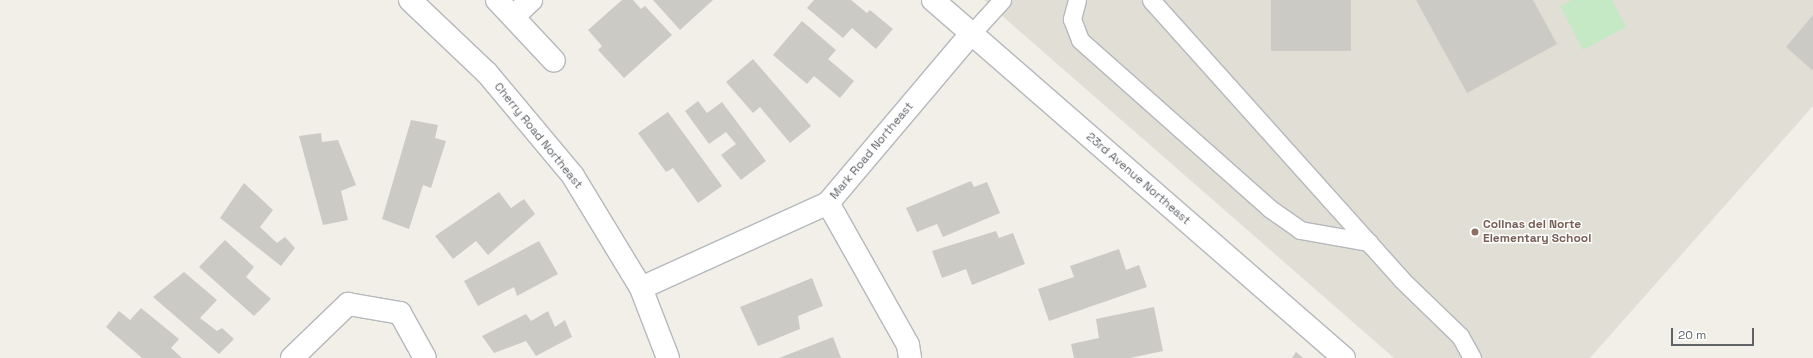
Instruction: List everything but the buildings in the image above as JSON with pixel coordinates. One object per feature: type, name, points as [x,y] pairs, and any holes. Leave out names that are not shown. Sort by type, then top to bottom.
[{"type":"street","name":"Cherry Road Northeast","points":[[410,0],[487,73],[573,176],[641,288],[668,358]]},
{"type":"street","points":[[497,0],[515,15],[554,61]]},
{"type":"street","points":[[515,15],[531,0]]},
{"type":"street","name":"23rd Avenue Northeast","points":[[933,0],[1344,358]]},
{"type":"street","name":"Mark Road Northeast","points":[[641,288],[828,203],[971,34]]},
{"type":"street","points":[[828,203],[908,345],[910,358]]},
{"type":"street","points":[[292,358],[348,304],[400,313],[425,358]]},
{"type":"lane","points":[[971,34],[1002,0]]},
{"type":"lane","points":[[1077,0],[1072,19],[1080,40],[1269,208],[1300,230],[1369,242]]},
{"type":"lane","points":[[1151,0],[1369,242],[1460,336],[1472,358]]},
{"type":"shaded area","name":"Colinas del Norte Elementary School","points":[[984,0],[1813,0],[1813,106],[1590,358],[1394,358]]},
{"type":"green space","points":[[1572,0],[1612,0],[1626,27],[1583,50],[1560,6]]},
{"type":"place","name":"Colinas del Norte Elementary School","points":[[1475,232]]}]
